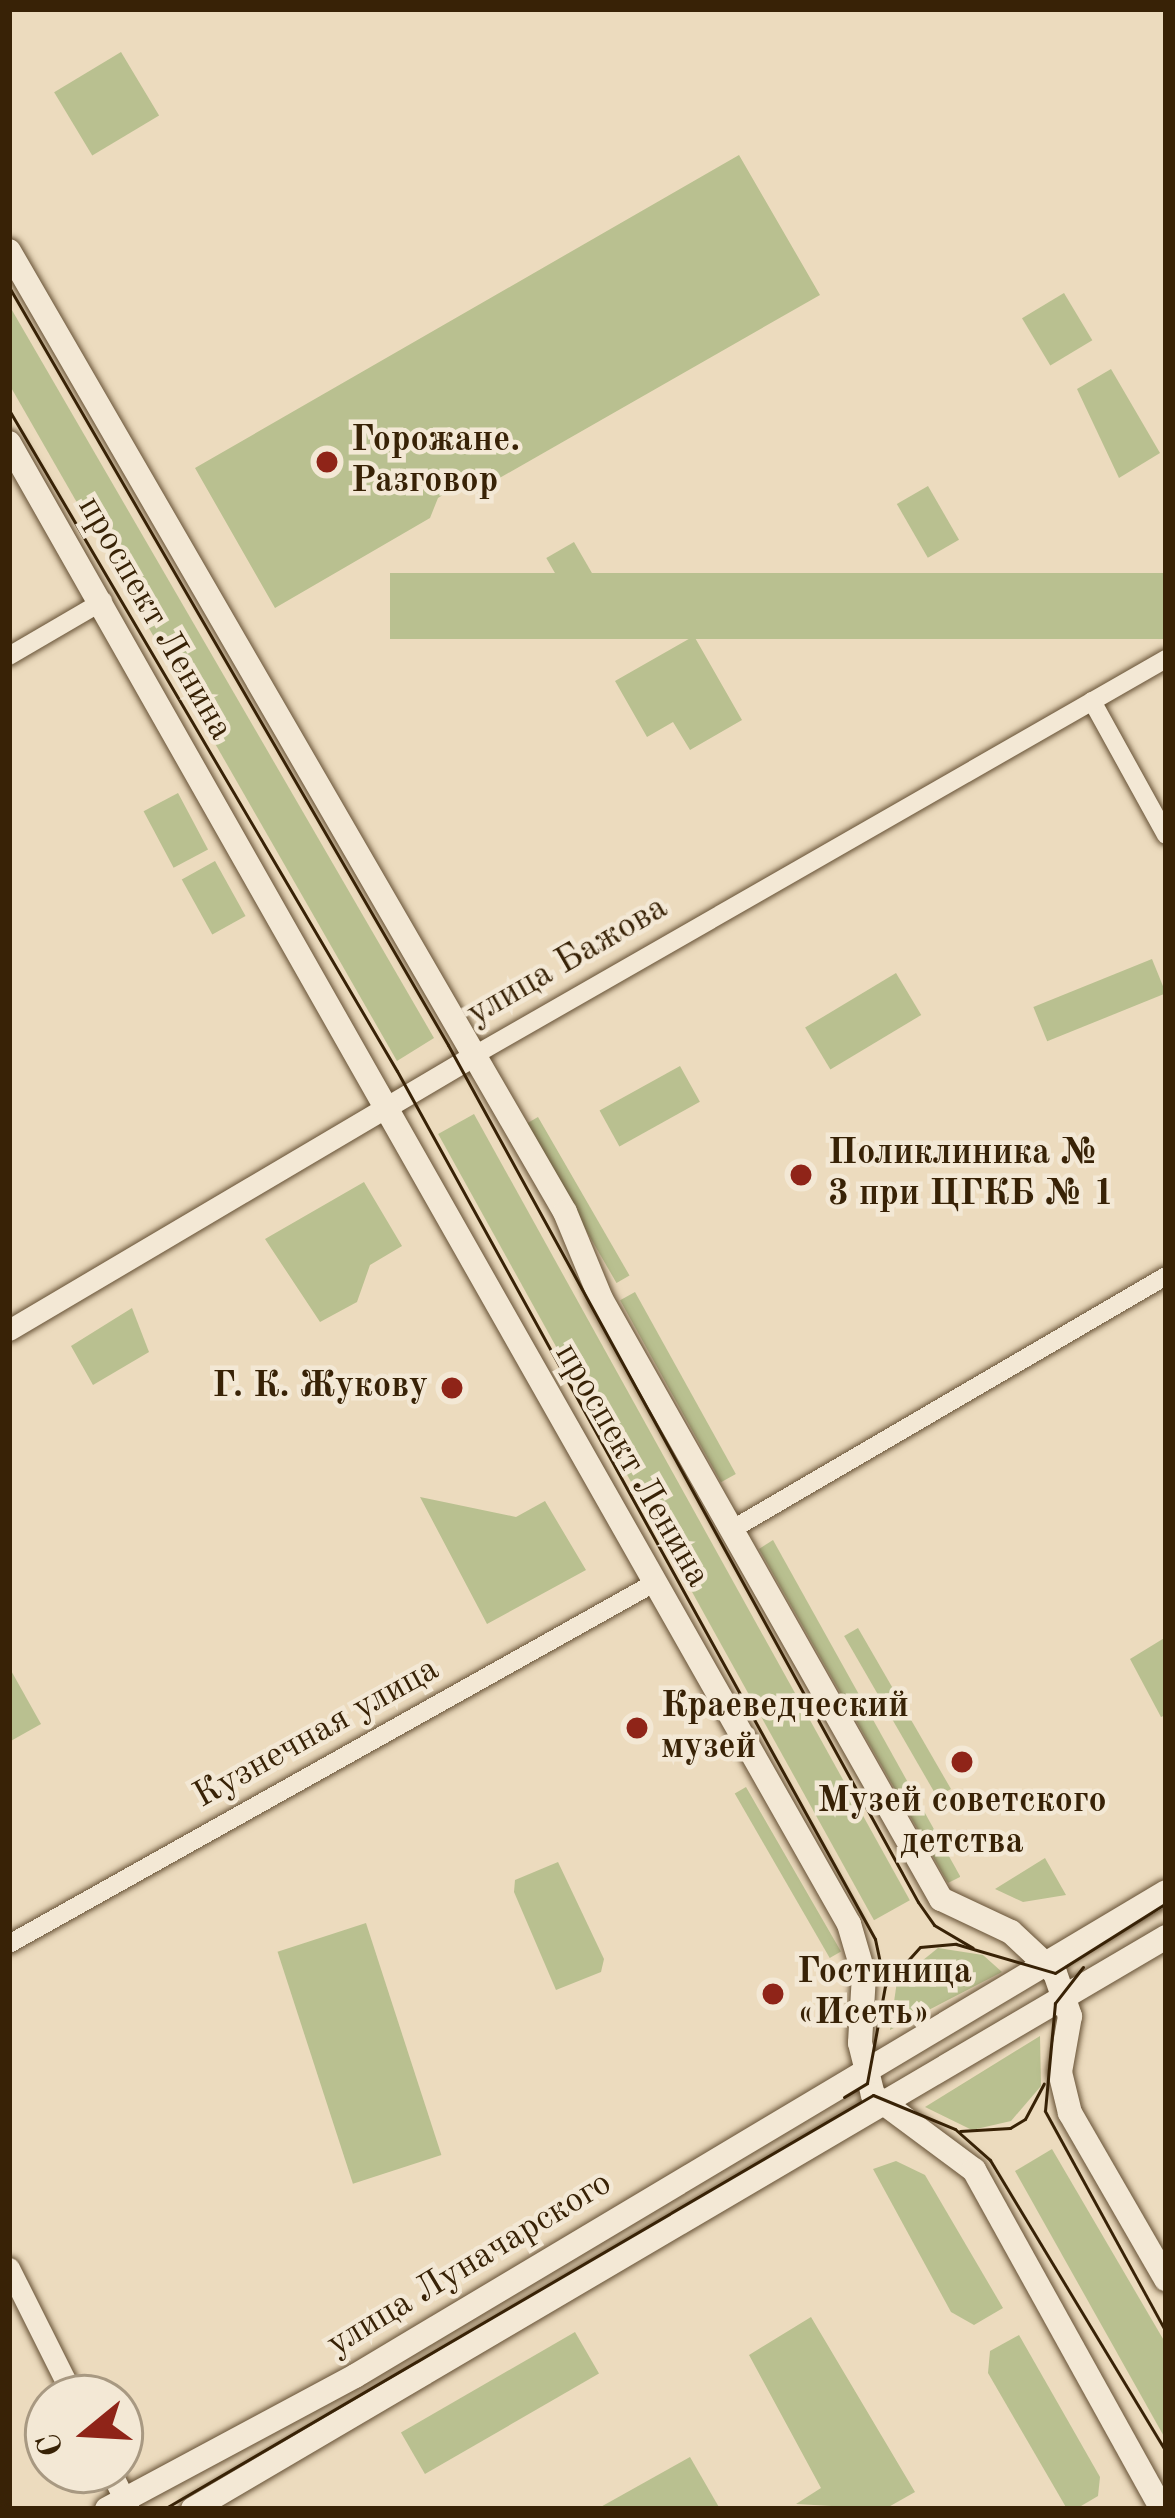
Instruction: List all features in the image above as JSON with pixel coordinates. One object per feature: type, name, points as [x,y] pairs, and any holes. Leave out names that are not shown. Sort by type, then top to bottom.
[{"type":"main road","name":"проспект Ленина","points":[[9,251],[565,1212],[601,1299],[941,1899],[1011,1932],[1047,1963],[1066,1996]]},
{"type":"main road","name":"проспект Ленина","points":[[9,443],[103,601],[849,1924],[864,1975],[863,2072],[881,2104],[974,2170],[1161,2507]]},
{"type":"main road","points":[[1047,1963],[1166,1892]]},
{"type":"main road","points":[[1166,1937],[1066,1996],[1060,2072],[1070,2113],[1166,2279]]},
{"type":"main road","name":"улица Луначарского","points":[[120,2506],[355,2376],[1047,1963]]},
{"type":"main road","name":"улица Луначарского","points":[[194,2509],[1066,1996]]},
{"type":"street","points":[[9,656],[103,601]]},
{"type":"street","name":"улица Бажова","points":[[9,1330],[473,1056],[1166,659]]},
{"type":"street","points":[[1092,701],[1166,835]]},
{"type":"street","points":[[731,1530],[1166,1276]]},
{"type":"street","name":"Кузнечная улица","points":[[9,1944],[656,1582]]},
{"type":"street","points":[[9,2268],[62,2374]]},
{"type":"green space","points":[[121,52],[159,115],[92,156],[54,92]]},
{"type":"green space","points":[[739,155],[820,295],[482,488],[463,482],[438,498],[430,518],[275,608],[195,468]]},
{"type":"green space","points":[[1064,293],[1092,340],[1050,365],[1022,318]]},
{"type":"green space","points":[[9,305],[434,1038],[397,1061],[9,384]]},
{"type":"green space","points":[[1111,369],[1160,453],[1119,478],[1077,389]]},
{"type":"green space","points":[[928,486],[959,540],[928,558],[897,504]]},
{"type":"green space","points":[[574,542],[620,623],[593,639],[546,558]]},
{"type":"green space","points":[[390,573],[1166,573],[1166,639],[390,639]]},
{"type":"green space","points":[[694,636],[742,720],[690,750],[673,722],[647,737],[615,681]]},
{"type":"green space","points":[[178,793],[208,850],[174,868],[144,811]]},
{"type":"green space","points":[[215,861],[246,916],[212,935],[182,879]]},
{"type":"green space","points":[[1152,959],[1166,993],[1047,1041],[1033,1007]]},
{"type":"green space","points":[[896,973],[921,1015],[830,1070],[805,1028]]},
{"type":"green space","points":[[680,1066],[700,1102],[619,1146],[600,1111]]},
{"type":"green space","points":[[474,1114],[910,1900],[874,1920],[438,1134]]},
{"type":"green space","points":[[538,1117],[630,1275],[617,1283],[525,1124]]},
{"type":"green space","points":[[364,1182],[402,1246],[370,1265],[357,1302],[320,1322],[265,1239]]},
{"type":"green space","points":[[635,1292],[736,1474],[721,1482],[620,1300]]},
{"type":"green space","points":[[132,1308],[149,1352],[93,1385],[71,1346]]},
{"type":"green space","points":[[420,1497],[516,1517],[545,1501],[586,1570],[487,1624]]},
{"type":"green space","points":[[773,1540],[960,1877],[948,1883],[759,1549]]},
{"type":"green space","points":[[858,1628],[951,1789],[937,1797],[844,1636]]},
{"type":"green space","points":[[1166,1637],[1166,1715],[1161,1717],[1130,1659]]},
{"type":"green space","points":[[9,1667],[41,1724],[9,1742]]},
{"type":"green space","points":[[746,1787],[841,1952],[830,1958],[735,1794]]},
{"type":"green space","points":[[1045,1858],[1066,1895],[1023,1902],[995,1889]]},
{"type":"green space","points":[[558,1862],[604,1959],[601,1972],[556,1990],[514,1892],[515,1880]]},
{"type":"green space","points":[[366,1923],[441,2155],[353,2184],[278,1952]]},
{"type":"green space","points":[[938,1948],[983,1955],[1002,1972],[890,2030],[897,1981]]},
{"type":"green space","points":[[1040,2036],[1041,2086],[1011,2121],[972,2130],[925,2107]]},
{"type":"green space","points":[[1052,2149],[1166,2344],[1166,2440],[1015,2171]]},
{"type":"green space","points":[[896,2161],[925,2175],[1003,2308],[974,2325],[951,2312],[873,2169]]},
{"type":"green space","points":[[811,2317],[915,2492],[885,2509],[796,2504],[821,2488],[749,2355]]},
{"type":"green space","points":[[575,2332],[599,2374],[425,2474],[401,2432]]},
{"type":"green space","points":[[1019,2335],[1100,2477],[1098,2496],[1076,2509],[1067,2509],[988,2373],[990,2351]]},
{"type":"green space","points":[[690,2457],[720,2509],[597,2509]]},
{"type":"tram line","points":[[9,287],[448,1045],[918,1902],[934,1925],[973,1948]]},
{"type":"tram line","points":[[9,410],[397,1071],[875,1939],[885,1986]]},
{"type":"tram line","points":[[844,2097],[867,2083],[885,1986],[920,1947],[956,1944],[1055,1973],[1166,1903]]},
{"type":"tram line","points":[[1083,1967],[1055,2003],[1045,2111],[1166,2332]]},
{"type":"tram line","points":[[960,2131],[1010,2128],[1025,2119],[1044,2084]]},
{"type":"tram line","points":[[164,2509],[873,2095],[955,2129],[990,2160],[1166,2452]]},
{"type":"place","name":"Горожане. Разговор","points":[[327,462]]},
{"type":"place","name":"Поликлиника № 3 при ЦГКБ № 1","points":[[801,1175]]},
{"type":"place","name":"Г. К. Жукову","points":[[452,1388]]},
{"type":"place","name":"Краеведческий музей","points":[[637,1728]]},
{"type":"place","name":"Музей советского детства","points":[[962,1762]]},
{"type":"place","name":"Гостиница «Исеть»","points":[[773,1994]]}]
